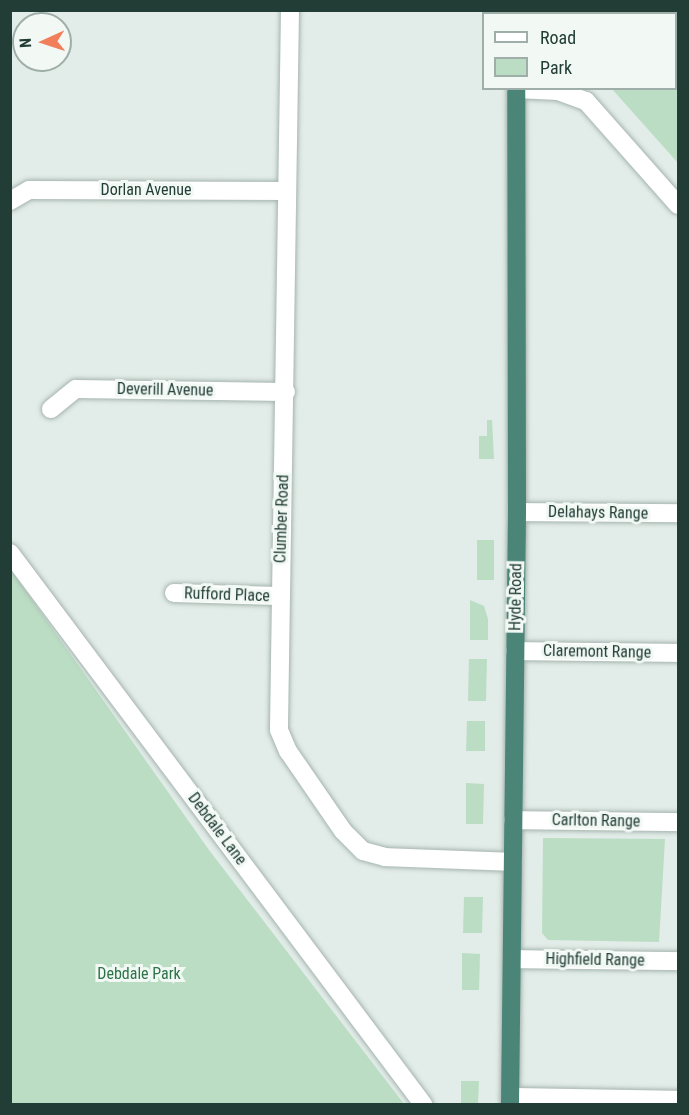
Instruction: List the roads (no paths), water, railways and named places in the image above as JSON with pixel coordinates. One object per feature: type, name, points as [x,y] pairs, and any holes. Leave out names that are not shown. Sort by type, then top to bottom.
[{"type":"highway","name":"Hyde Road","points":[[510,1101],[517,512],[516,90]]},
{"type":"street","name":"Clumber Road","points":[[290,10],[285,191],[286,392],[279,730],[288,751],[343,831],[363,851],[385,857],[513,862]]},
{"type":"street","points":[[537,90],[558,91],[586,101],[678,205]]},
{"type":"street","name":"Dorlan Avenue","points":[[10,201],[29,190],[285,191]]},
{"type":"street","name":"Deverill Avenue","points":[[51,409],[76,389],[286,392]]},
{"type":"street","name":"Delahays Range","points":[[517,512],[678,513]]},
{"type":"street","name":"Debdale Lane","points":[[10,552],[423,1104]]},
{"type":"street","name":"Rufford Place","points":[[174,593],[280,596]]},
{"type":"street","name":"Claremont Range","points":[[515,651],[678,652]]},
{"type":"street","name":"Carlton Range","points":[[513,820],[678,822]]},
{"type":"street","name":"Highfield Range","points":[[512,959],[678,962]]},
{"type":"street","points":[[510,1101],[678,1100]]},
{"type":"park label","name":"Debdale Park","points":[[139,974]]}]
